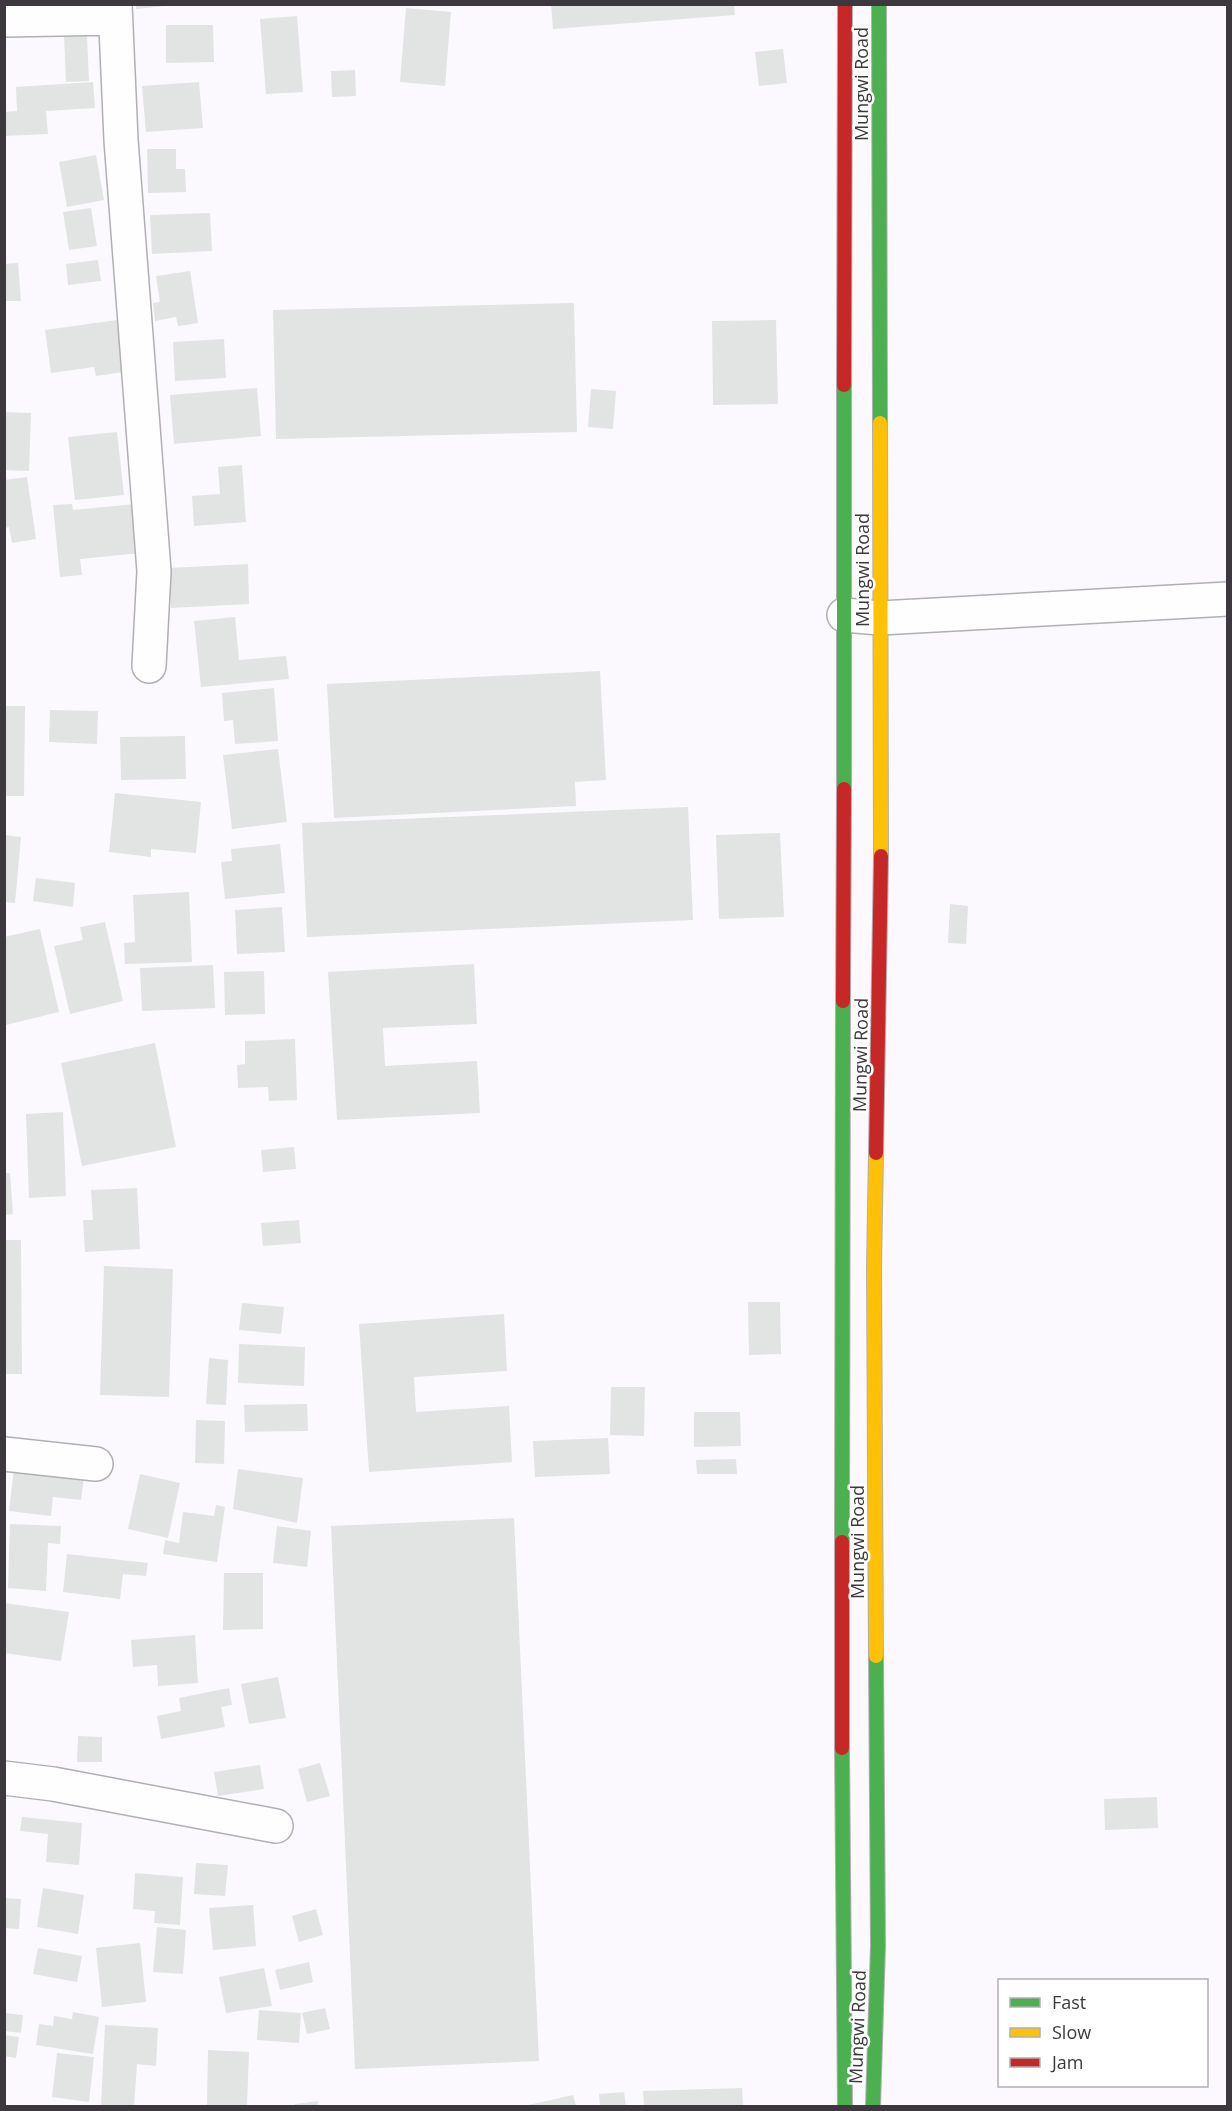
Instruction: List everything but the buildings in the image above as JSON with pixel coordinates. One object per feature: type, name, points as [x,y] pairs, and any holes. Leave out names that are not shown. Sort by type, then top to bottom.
[{"type":"main road","name":"Mungwi Road","points":[[845,4],[842,1764],[845,2106]]},
{"type":"main road","name":"Mungwi Road","points":[[873,2106],[878,1945],[874,1267],[881,908],[879,4]]},
{"type":"street","points":[[4,20],[115,11],[124,174],[145,431],[153,571],[148,666]]},
{"type":"street","points":[[844,615],[880,618],[1227,599]]},
{"type":"street","points":[[4,1454],[96,1464]]},
{"type":"street","points":[[4,1778],[53,1784],[276,1826]]},
{"type":"traffic: fast","points":[[879,4],[880,423]]},
{"type":"traffic: fast","points":[[844,385],[844,789]]},
{"type":"traffic: fast","points":[[842,1542],[843,1001]]},
{"type":"traffic: fast","points":[[873,2106],[878,1945],[876,1656]]},
{"type":"traffic: fast","points":[[842,1748],[845,2106]]},
{"type":"traffic: slow","points":[[880,423],[881,856]]},
{"type":"traffic: slow","points":[[876,1153],[874,1267],[876,1656]]},
{"type":"traffic: jam","points":[[844,385],[845,4]]},
{"type":"traffic: jam","points":[[843,1001],[844,789]]},
{"type":"traffic: jam","points":[[876,1153],[881,856]]},
{"type":"traffic: jam","points":[[842,1542],[842,1748]]}]
